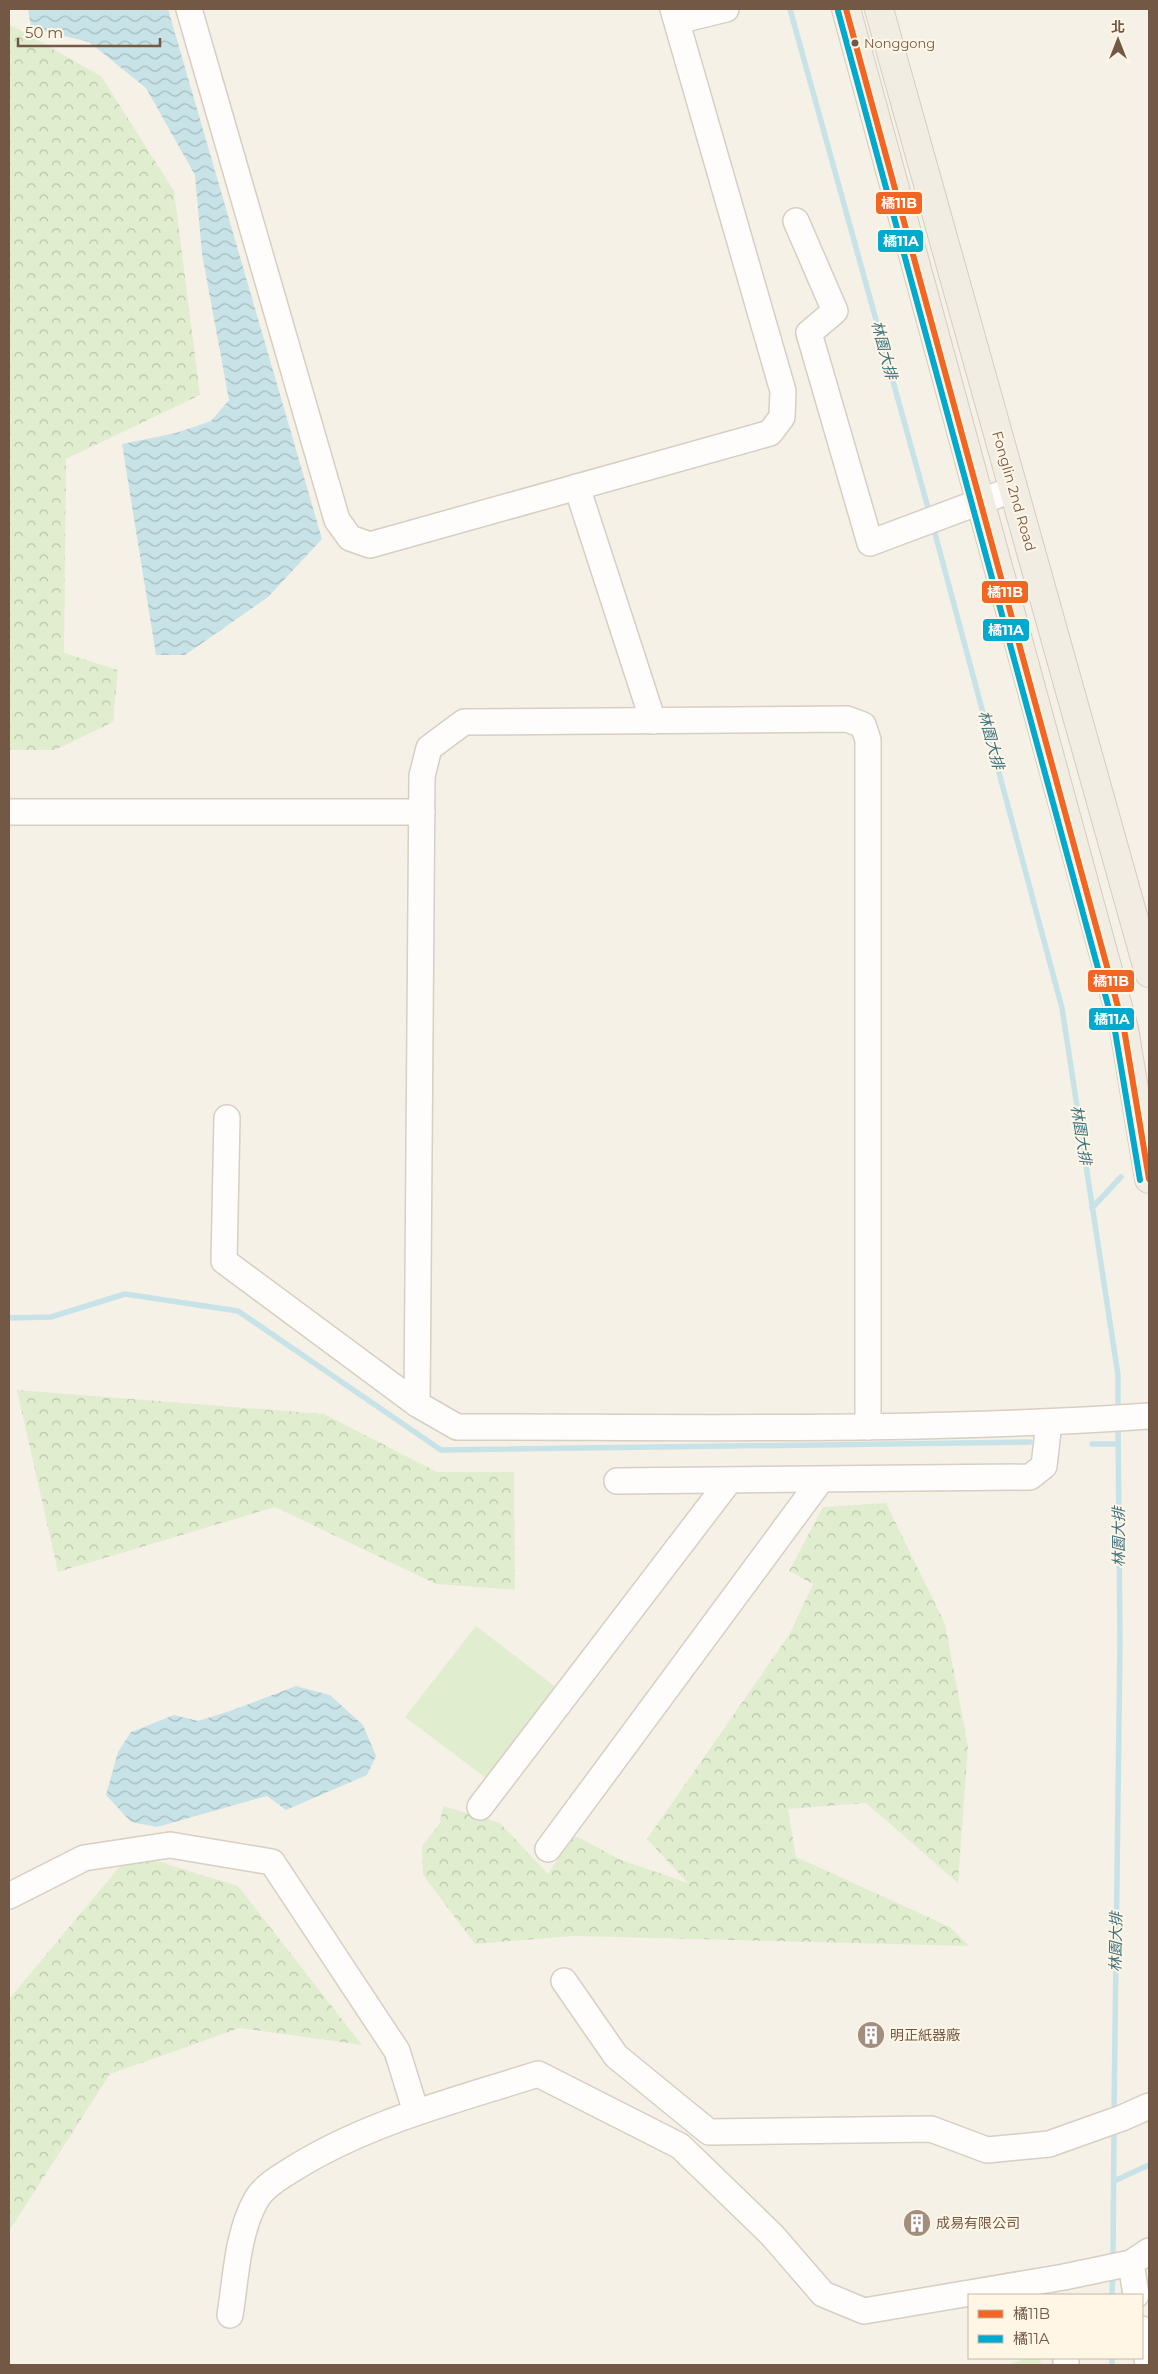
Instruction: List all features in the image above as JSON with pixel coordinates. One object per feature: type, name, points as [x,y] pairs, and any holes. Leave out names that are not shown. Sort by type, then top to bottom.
[{"type":"main road","points":[[846,9],[969,507],[1124,1030],[1149,1179]]},
{"type":"main road","name":"Fonglin 2nd Road","points":[[879,9],[1149,973]]},
{"type":"lane","points":[[189,9],[337,520],[350,538],[370,545],[770,433],[782,416],[783,391],[675,15],[726,9]]},
{"type":"lane","points":[[796,221],[835,312],[809,333],[870,542],[1014,489]]},
{"type":"lane","points":[[577,487],[653,721]]},
{"type":"lane","points":[[417,1404],[422,776],[429,748],[464,722],[847,719],[863,725],[868,740],[868,1427]]},
{"type":"lane","points":[[9,812],[422,812]]},
{"type":"lane","points":[[227,1118],[224,1261],[417,1404],[457,1427],[868,1427],[1049,1422],[1149,1416]]},
{"type":"lane","points":[[617,1481],[820,1481],[1030,1477],[1044,1466],[1049,1422]]},
{"type":"lane","points":[[480,1807],[729,1481]]},
{"type":"lane","points":[[548,1849],[820,1481]]},
{"type":"lane","points":[[9,1896],[84,1858],[170,1845],[272,1862],[397,2051],[416,2112]]},
{"type":"lane","points":[[564,1981],[616,2056],[708,2132],[931,2129],[987,2150],[1049,2144],[1122,2118],[1149,2106]]},
{"type":"lane","points":[[230,2315],[245,2222],[257,2198],[278,2179],[322,2150],[416,2112],[538,2074],[680,2146],[772,2235],[823,2294],[864,2311],[968,2298]]},
{"type":"lane","points":[[1000,2294],[1064,2286],[1140,2257],[1136,2294]]},
{"type":"lane","points":[[1143,2335],[1148,2365]]},
{"type":"green space","points":[[9,24],[101,76],[174,191],[200,395],[66,459],[64,653],[118,670],[113,722],[55,750],[9,750]]},
{"type":"green space","points":[[17,1390],[324,1414],[437,1472],[514,1472],[515,1590],[436,1584],[275,1507],[58,1572]]},
{"type":"green space","points":[[886,1503],[945,1624],[968,1746],[958,1883],[866,1803],[788,1809],[796,1857],[950,1927],[969,1946],[574,1936],[475,1944],[423,1875],[422,1846],[440,1823],[443,1806],[500,1823],[548,1874],[574,1835],[621,1860],[688,1883],[647,1839],[789,1635],[813,1584],[789,1571],[823,1507]]},
{"type":"green space","points":[[476,1626],[557,1688],[487,1779],[405,1717]]},
{"type":"green space","points":[[131,1853],[238,1886],[362,2045],[240,2028],[110,2074],[9,2231],[9,1999]]},
{"type":"green space","points":[[1023,2359],[1040,2359],[1041,2365],[1008,2365]]},
{"type":"water","points":[[28,9],[168,9],[322,539],[268,597],[185,655],[156,655],[122,444],[176,433],[211,421],[229,400],[202,254],[195,175],[146,88],[89,42],[31,28]]},
{"type":"water","points":[[296,1686],[330,1695],[363,1725],[376,1756],[367,1775],[286,1810],[267,1796],[157,1827],[131,1822],[106,1795],[118,1752],[131,1732],[174,1715],[198,1721]]},
{"type":"waterway","name":"林園大排","points":[[790,9],[930,515]]},
{"type":"waterway","name":"林園大排","points":[[933,526],[1062,1008],[1118,1375],[1118,1413]]},
{"type":"waterway","points":[[1092,1208],[1121,1177]]},
{"type":"waterway","points":[[9,1318],[51,1317],[125,1294],[238,1311],[441,1450],[1030,1442]]},
{"type":"waterway","name":"林園大排","points":[[1114,2113],[1120,1641],[1118,1425]]},
{"type":"waterway","points":[[1092,1444],[1118,1444]]},
{"type":"waterway","name":"林園大排","points":[[1113,2261],[1114,2127]]},
{"type":"waterway","points":[[1114,2181],[1149,2165]]},
{"type":"waterway","name":"林園大排","points":[[1112,2294],[1113,2272]]},
{"type":"waterway","name":"林園大排","points":[[1112,2359],[1112,2365]]},
{"type":"transit line","name":"橘11B","points":[[846,9],[1124,1029],[1149,1179]]},
{"type":"transit line","name":"橘11A","points":[[838,11],[1115,1031],[1140,1180]]},
{"type":"place","name":"Nonggong","points":[[855,43]]},
{"type":"place","name":"明正紙器廠","points":[[871,2035]]},
{"type":"place","name":"成易有限公司","points":[[917,2223]]}]
